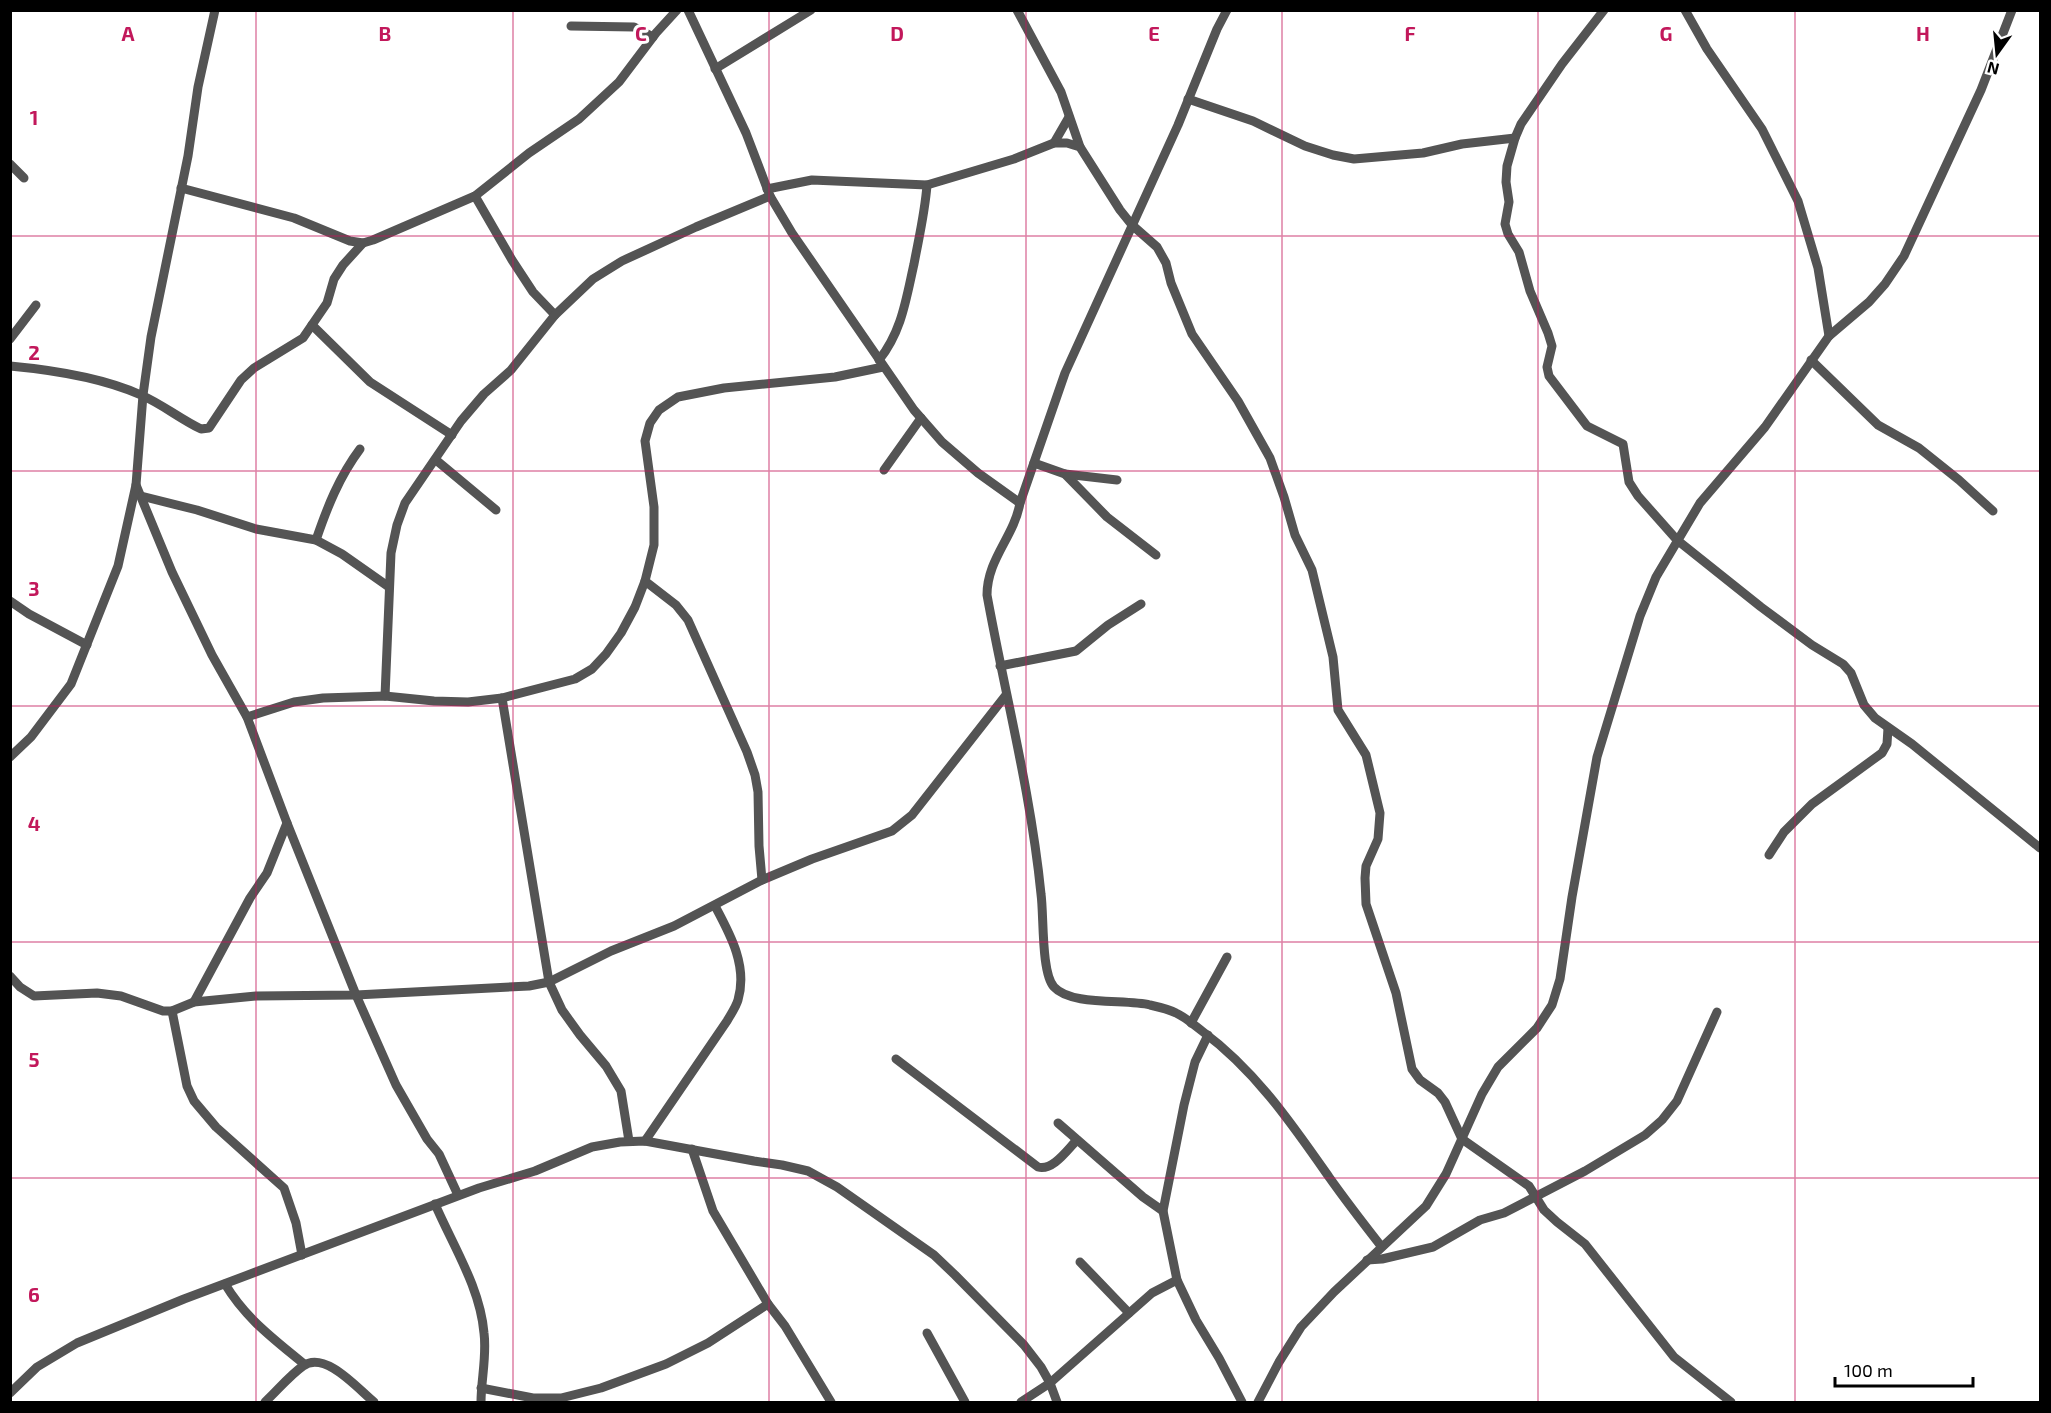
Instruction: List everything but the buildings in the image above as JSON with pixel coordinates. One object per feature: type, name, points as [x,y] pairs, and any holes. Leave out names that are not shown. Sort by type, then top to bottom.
[{"type":"street","points":[[10,757],[52,712],[71,684],[118,566],[136,485],[143,395],[151,337],[181,188],[198,87],[215,10]]},
{"type":"street","points":[[10,366],[88,378],[143,395],[201,429],[209,428],[241,380],[254,368],[303,338],[327,303],[334,279],[363,243],[475,196],[529,153],[579,119],[599,103],[619,82],[677,10]]},
{"type":"street","points":[[688,10],[746,133],[769,193],[792,232],[921,418],[942,442],[978,473],[1020,503]]},
{"type":"street","points":[[715,69],[811,10]]},
{"type":"street","points":[[1017,10],[1061,92],[1080,147],[1120,210],[1132,225],[1157,247],[1192,334],[1238,401],[1270,458],[1295,535],[1312,570],[1333,657],[1338,710],[1366,755],[1380,813],[1378,839],[1366,866],[1366,904],[1396,993],[1412,1069],[1420,1080],[1438,1093],[1445,1102],[1462,1139],[1529,1186],[1544,1210],[1584,1244],[1674,1357],[1731,1402]]},
{"type":"street","points":[[1227,10],[1065,374],[1020,503],[1018,516],[991,568],[987,580],[987,595],[1020,760],[1041,893],[1048,978],[1054,988],[1068,995],[1149,1005],[1177,1013],[1226,1049],[1259,1083],[1297,1130],[1380,1246]]},
{"type":"street","points":[[1604,10],[1562,64],[1521,123],[1508,166],[1506,182],[1509,202],[1505,224],[1519,252],[1530,291],[1552,346],[1547,367],[1549,376],[1587,426],[1623,444],[1629,482],[1638,496],[1677,540],[1761,608],[1843,664],[1851,673],[1864,705],[1875,718],[1912,744],[2040,849]]},
{"type":"street","points":[[1685,10],[1707,49],[1762,129],[1798,201],[1818,268],[1829,336]]},
{"type":"street","points":[[1258,1402],[1301,1327],[1380,1246],[1426,1206],[1446,1174],[1482,1094],[1498,1067],[1537,1028],[1552,1005],[1560,979],[1597,757],[1640,616],[1656,577],[1700,503],[1765,427],[1829,336],[1885,285],[1904,256],[1981,90],[2012,10]]},
{"type":"street","points":[[571,26],[634,27],[653,37]]},
{"type":"street","points":[[1188,99],[1253,121],[1305,146],[1354,159],[1423,153],[1462,144],[1515,138]]},
{"type":"street","points":[[1054,143],[1069,117]]},
{"type":"street","points":[[385,696],[391,553],[405,503],[476,403],[511,370],[555,315],[593,279],[622,261],[769,193],[812,180],[927,185],[1014,159],[1054,143],[1066,143],[1080,147]]},
{"type":"street","points":[[10,164],[24,178]]},
{"type":"street","points":[[247,717],[294,702],[323,698],[385,696],[468,702],[502,698],[575,679],[592,669],[621,633],[635,607],[645,581],[654,545],[654,507],[645,441],[650,423],[659,410],[678,397],[724,387],[835,377],[881,363],[902,319],[924,217],[927,185]]},
{"type":"street","points":[[181,188],[294,218],[350,241],[363,243]]},
{"type":"street","points":[[475,196],[527,284],[555,315]]},
{"type":"street","points":[[10,339],[36,306]]},
{"type":"street","points":[[312,325],[370,382],[452,435]]},
{"type":"street","points":[[1811,360],[1878,425],[1919,448],[1993,511]]},
{"type":"street","points":[[884,470],[921,418]]},
{"type":"street","points":[[316,540],[333,496],[360,449]]},
{"type":"street","points":[[436,459],[496,510]]},
{"type":"street","points":[[1034,463],[1065,474],[1117,480]]},
{"type":"street","points":[[1065,474],[1107,517],[1156,555]]},
{"type":"street","points":[[136,485],[172,572],[212,655],[247,717],[356,995],[396,1085],[427,1139],[439,1154],[458,1195]]},
{"type":"street","points":[[141,496],[197,510],[256,529],[316,540],[342,554],[388,588]]},
{"type":"street","points":[[645,581],[676,605],[688,620],[747,752],[758,792],[762,880]]},
{"type":"street","points":[[10,601],[29,614],[87,645]]},
{"type":"street","points":[[1000,666],[1076,651],[1108,625],[1141,604]]},
{"type":"street","points":[[10,976],[20,987],[34,996],[97,993],[121,996],[163,1011],[172,1011],[194,1002],[256,996],[510,989],[549,982],[611,951],[674,926],[762,880],[812,859],[892,831],[912,815],[1006,695]]},
{"type":"street","points":[[502,698],[549,982],[562,1010],[606,1066],[621,1091],[629,1141]]},
{"type":"street","points":[[1769,855],[1784,832],[1812,804],[1882,753],[1887,744],[1888,728]]},
{"type":"street","points":[[194,1002],[250,898],[267,873],[287,823]]},
{"type":"street","points":[[645,1141],[727,1021],[738,1001],[741,981],[739,961],[731,935],[715,906]]},
{"type":"street","points":[[1191,1023],[1227,957]]},
{"type":"street","points":[[172,1011],[187,1086],[194,1101],[216,1127],[284,1188],[296,1223],[302,1255]]},
{"type":"street","points":[[1367,1260],[1382,1259],[1433,1247],[1480,1220],[1504,1213],[1645,1136],[1677,1101],[1717,1012]]},
{"type":"street","points":[[1208,1035],[1195,1062],[1184,1105],[1163,1211],[1177,1280],[1196,1320],[1242,1402]]},
{"type":"street","points":[[896,1059],[1038,1167],[1045,1169],[1050,1167],[1077,1140]]},
{"type":"street","points":[[1058,1123],[1143,1197],[1163,1211]]},
{"type":"street","points":[[10,1394],[37,1367],[77,1343],[225,1284],[458,1195],[535,1171],[592,1147],[645,1141],[782,1165],[807,1172],[837,1187],[934,1255],[1024,1345],[1041,1367],[1058,1402]]},
{"type":"street","points":[[692,1149],[713,1211],[768,1304],[785,1326],[831,1402]]},
{"type":"street","points":[[435,1204],[476,1292],[482,1313],[485,1336],[481,1402]]},
{"type":"street","points":[[1080,1262],[1129,1313]]},
{"type":"street","points":[[1021,1402],[1050,1383],[1152,1293],[1177,1280]]},
{"type":"street","points":[[225,1284],[238,1306],[261,1329],[304,1364]]},
{"type":"street","points":[[481,1388],[533,1398],[561,1398],[601,1388],[666,1364],[708,1343],[768,1304]]},
{"type":"street","points":[[927,1333],[964,1402]]},
{"type":"street","points":[[265,1402],[304,1364],[317,1362],[330,1365],[374,1402]]}]
